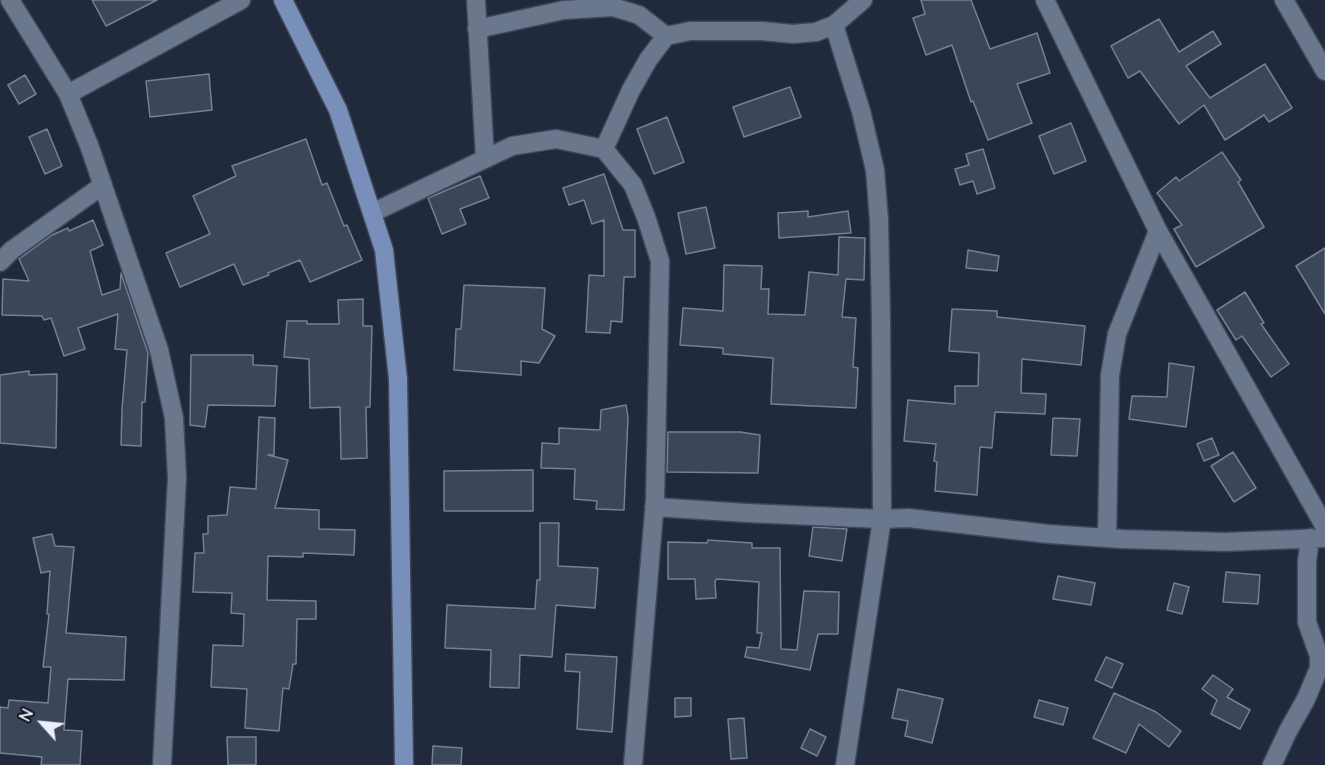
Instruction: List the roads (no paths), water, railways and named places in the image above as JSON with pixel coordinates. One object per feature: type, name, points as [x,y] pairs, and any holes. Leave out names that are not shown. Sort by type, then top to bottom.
[{"type":"main road","points":[[283,0],[338,110],[384,250],[398,379],[404,765]]},
{"type":"street","points":[[10,0],[68,94],[103,185],[159,350],[174,418],[177,478],[162,765]]},
{"type":"street","points":[[68,94],[241,0]]},
{"type":"street","points":[[476,0],[485,159]]},
{"type":"street","points":[[604,149],[631,90],[648,60],[666,36],[690,31],[762,31],[793,34],[816,32],[834,25],[863,0]]},
{"type":"street","points":[[1045,0],[1158,231],[1325,527]]},
{"type":"street","points":[[1284,0],[1325,71]]},
{"type":"street","points":[[477,29],[564,10],[614,7],[639,15],[666,36]]},
{"type":"street","points":[[834,25],[861,111],[875,170],[879,220],[881,320],[882,519],[845,765]]},
{"type":"street","points":[[372,213],[512,146],[556,139],[604,149],[633,185],[660,261],[654,507],[633,765]]},
{"type":"street","points":[[0,262],[12,250],[103,185]]},
{"type":"street","points":[[1107,538],[1112,365],[1117,334],[1158,231]]},
{"type":"street","points":[[654,507],[882,519],[909,518],[1049,534],[1192,542],[1291,541],[1317,538],[1307,562],[1307,622],[1318,656],[1319,668],[1306,699],[1272,765]]}]
